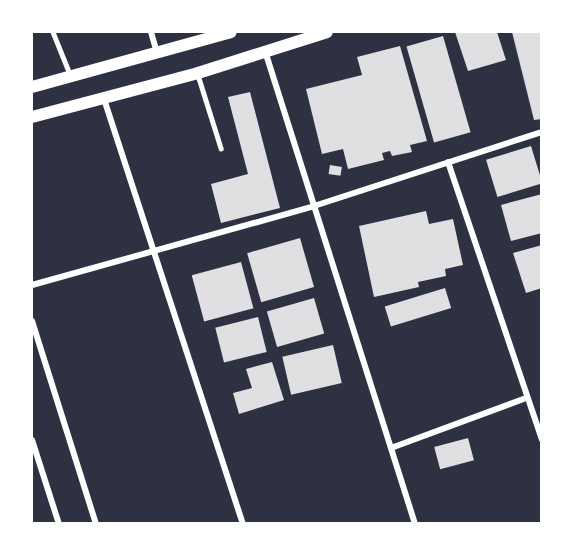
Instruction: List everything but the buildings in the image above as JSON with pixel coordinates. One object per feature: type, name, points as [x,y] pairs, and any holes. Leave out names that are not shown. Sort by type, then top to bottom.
[{"type":"main road","points":[[32,87],[231,32]]},
{"type":"main road","points":[[32,117],[198,73],[327,32]]},
{"type":"street","points":[[152,32],[157,53]]},
{"type":"street","points":[[265,51],[415,524]]},
{"type":"street","points":[[104,99],[243,524]]},
{"type":"street","points":[[32,285],[154,248],[314,206],[542,132]]},
{"type":"street","points":[[448,162],[542,441]]},
{"type":"street","points":[[32,321],[96,524]]},
{"type":"street","points":[[391,448],[526,398]]},
{"type":"street","points":[[32,440],[59,524]]},
{"type":"lane","points":[[53,32],[71,76]]},
{"type":"lane","points":[[198,73],[221,148]]}]
